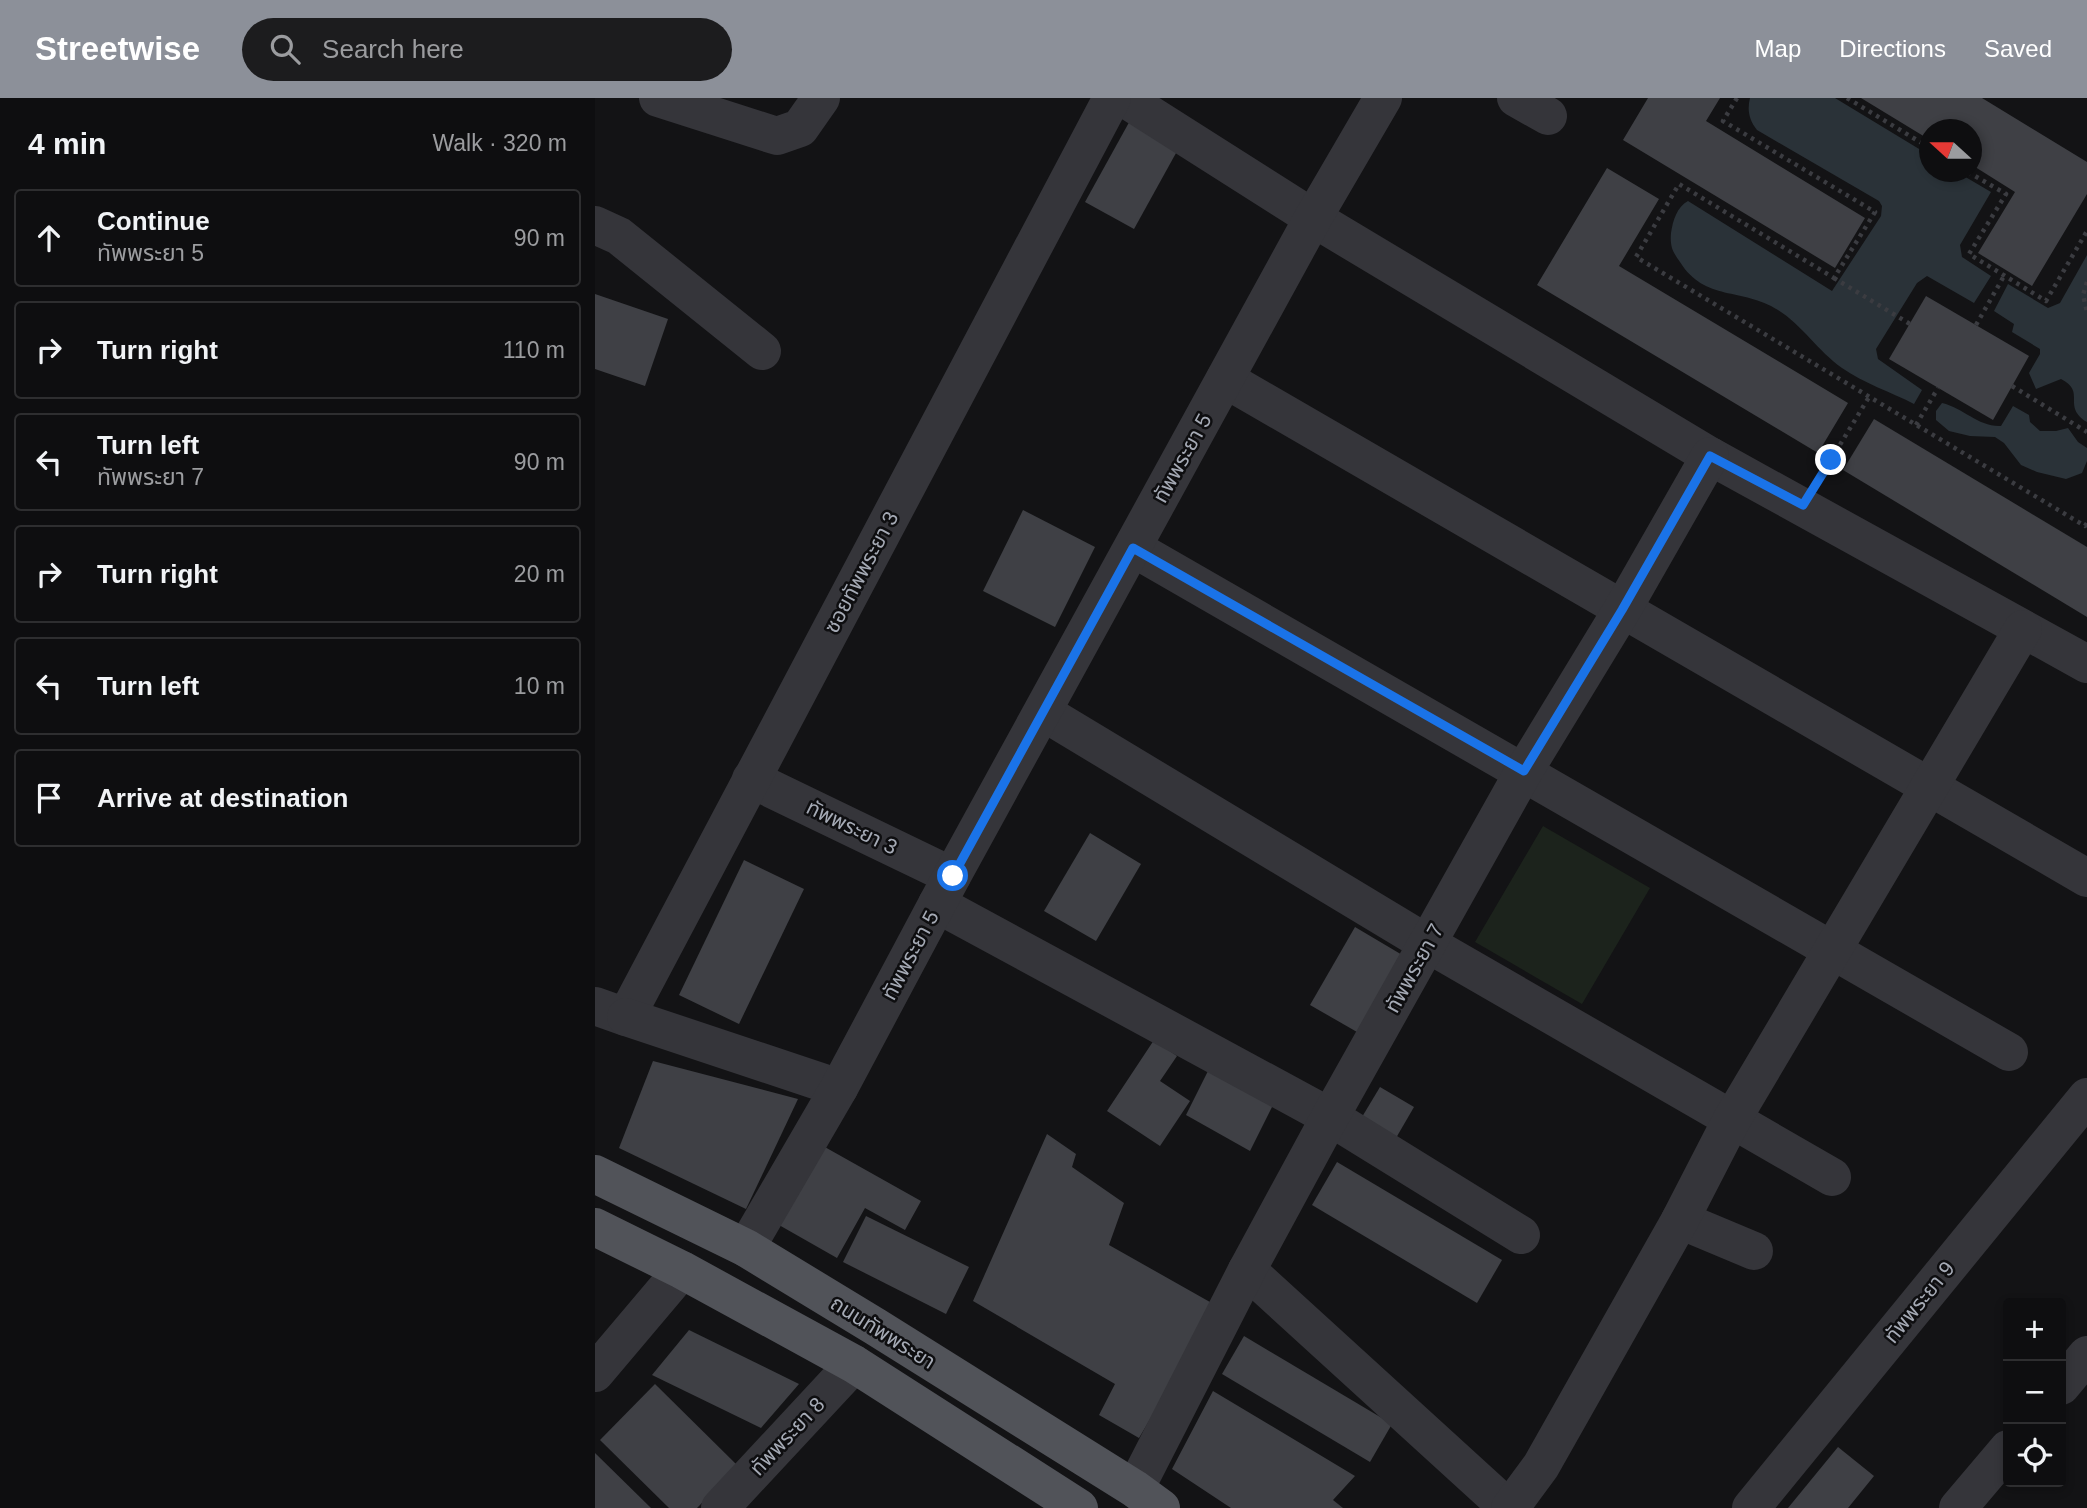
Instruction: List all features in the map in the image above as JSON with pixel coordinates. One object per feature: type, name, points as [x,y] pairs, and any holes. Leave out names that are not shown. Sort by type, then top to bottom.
[{"type":"main road","name":"ถนนทัพพระยา","points":[[595,1174],[746,1248],[876,1326],[1148,1499]]},
{"type":"main road","name":"ถนนทัพพระยา","points":[[595,1227],[682,1270],[854,1364],[1079,1508]]},
{"type":"street","points":[[658,98],[777,136],[800,128],[821,98]]},
{"type":"street","name":"ซอยทัพพระยา 3","points":[[611,1011],[751,779],[1112,98]]},
{"type":"street","points":[[1124,98],[1313,218],[1710,456],[2087,664]]},
{"type":"street","name":"ทัพพระยา 5","points":[[746,1248],[839,1088],[1313,218],[1383,98]]},
{"type":"street","points":[[1515,98],[1548,116]]},
{"type":"street","points":[[595,225],[619,236],[762,351]]},
{"type":"street","points":[[1225,379],[2087,878]]},
{"type":"street","name":"ทัพพระยา 7","points":[[1148,1499],[1247,1270],[1524,771],[1622,610],[1710,456]]},
{"type":"street","points":[[1133,548],[2009,1052]]},
{"type":"street","points":[[1247,1270],[1509,1508],[1541,1466],[1680,1220],[1731,1121],[1932,787],[2023,629]]},
{"type":"street","points":[[1042,712],[1428,944],[1832,1177]]},
{"type":"street","name":"ทัพพระยา 3","points":[[751,779],[1330,1117],[1521,1235]]},
{"type":"street","points":[[611,1011],[839,1088]]},
{"type":"street","name":"ทัพพระยา 9","points":[[1751,1508],[2087,1097]]},
{"type":"street","points":[[1680,1220],[1754,1251]]},
{"type":"street","points":[[595,1373],[682,1270]]},
{"type":"street","points":[[2066,1380],[2087,1355]]},
{"type":"street","name":"ทัพพระยา 8","points":[[720,1508],[854,1364]]},
{"type":"street","points":[[1958,1508],[2003,1454]]},
{"type":"path","points":[[1737,98],[1724,121],[1875,212],[1834,278]]},
{"type":"path","points":[[1847,98],[1919,141]]},
{"type":"path","points":[[1982,180],[2006,194],[1969,254],[2046,301],[2087,231]]},
{"type":"path","points":[[1909,324],[1679,184],[1636,257],[2087,526]]},
{"type":"path","points":[[1976,325],[2004,276]]},
{"type":"path","points":[[2087,282],[2083,295],[2087,312]]},
{"type":"path","points":[[2012,386],[2087,432]]},
{"type":"path","points":[[1916,425],[1938,388]]},
{"type":"path","points":[[1803,505],[1869,397]]},
{"type":"shaded area","points":[[1750,98],[1835,98],[1919,149],[1919,182],[1974,182],[1991,192],[1960,245],[1962,257],[1991,276],[1974,303],[1927,276],[1917,283],[1876,349],[1878,359],[1922,390],[1914,404],[1842,368],[1778,310],[1751,298],[1713,289],[1701,283],[1690,275],[1675,255],[1671,241],[1673,223],[1678,210],[1688,201],[1832,291],[1881,216],[1882,206],[1879,201],[1757,130],[1749,115]]},
{"type":"shaded area","points":[[2087,255],[2087,422],[2076,410],[2074,394],[2069,384],[2061,379],[2036,389],[2029,373],[2040,349],[2012,332],[2014,324],[1994,311],[2008,284],[2048,308],[2060,303]]},
{"type":"shaded area","points":[[1942,403],[1993,426],[2001,426],[2013,406],[2029,415],[2030,422],[2040,431],[2068,428],[2078,442],[2087,448],[2087,461],[2082,473],[2066,479],[2037,472],[2021,465],[2004,443],[1995,437],[1970,436],[1949,431],[1936,420],[1936,411]]},
{"type":"shaded area","points":[[1543,826],[1650,888],[1582,1004],[1475,942]]},
{"type":"building","points":[[1648,98],[1720,98],[1706,121],[1865,218],[1835,268],[1623,140]]},
{"type":"building","points":[[1861,98],[1982,98],[2087,162],[2087,194],[2032,286],[1978,253],[2015,192],[1982,171],[1982,119],[1919,119],[1919,133]]},
{"type":"building","points":[[1132,117],[1181,144],[1134,229],[1085,202]]},
{"type":"building","points":[[1607,168],[1659,199],[1619,266],[1848,403],[1818,453],[1537,285]]},
{"type":"building","points":[[595,294],[668,319],[645,386],[595,369]]},
{"type":"building","points":[[1926,296],[2029,356],[1993,420],[1889,359]]},
{"type":"building","points":[[1874,419],[2087,547],[2087,617],[1843,470]]},
{"type":"building","points":[[1023,510],[1095,547],[1055,627],[983,591]]},
{"type":"building","points":[[1090,833],[1141,864],[1096,941],[1044,911]]},
{"type":"building","points":[[744,860],[804,889],[739,1024],[679,995]]},
{"type":"building","points":[[1355,927],[1409,959],[1364,1036],[1310,1005]]},
{"type":"building","points":[[1154,1040],[1177,1056],[1160,1081],[1190,1101],[1160,1146],[1107,1111]]},
{"type":"building","points":[[653,1061],[798,1099],[746,1209],[619,1148]]},
{"type":"building","points":[[1208,1071],[1273,1105],[1250,1151],[1186,1115]]},
{"type":"building","points":[[1380,1087],[1414,1107],[1396,1138],[1362,1117]]},
{"type":"building","points":[[1047,1134],[1076,1154],[1072,1167],[1124,1203],[1109,1245],[1217,1306],[1139,1438],[1099,1415],[1115,1384],[973,1301]]},
{"type":"building","points":[[823,1146],[921,1201],[905,1230],[865,1208],[837,1258],[779,1225]]},
{"type":"building","points":[[1337,1162],[1502,1260],[1477,1303],[1312,1205]]},
{"type":"building","points":[[866,1216],[969,1267],[946,1314],[843,1262]]},
{"type":"building","points":[[689,1330],[799,1384],[761,1428],[652,1375]]},
{"type":"building","points":[[1244,1336],[1392,1424],[1370,1462],[1222,1374]]},
{"type":"building","points":[[655,1384],[738,1466],[697,1508],[669,1508],[600,1440]]},
{"type":"building","points":[[1213,1391],[1355,1476],[1333,1500],[1343,1508],[1231,1508],[1172,1469]]},
{"type":"building","points":[[1838,1447],[1874,1476],[1848,1508],[1788,1508]]},
{"type":"building","points":[[595,1453],[651,1508],[595,1508]]},
{"type":"route","points":[[953,876],[1133,548],[1524,771],[1622,610],[1710,456],[1803,505],[1831,460]]}]
